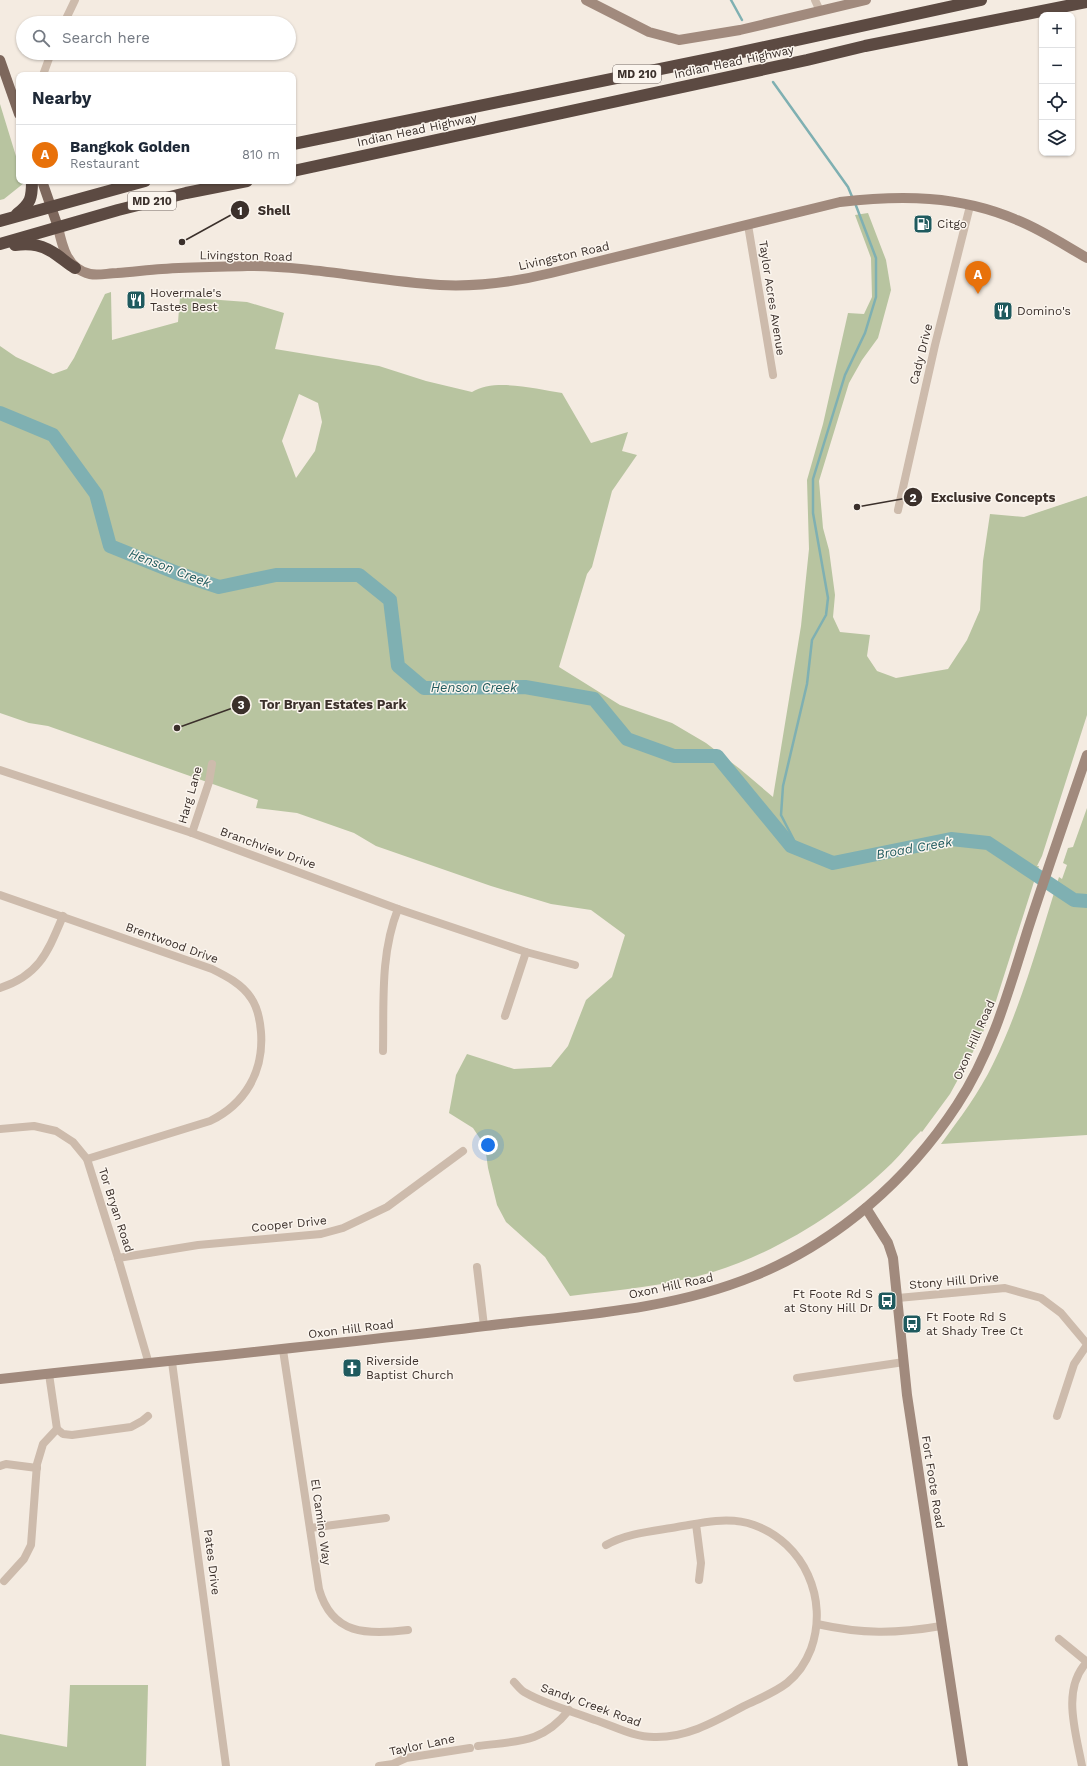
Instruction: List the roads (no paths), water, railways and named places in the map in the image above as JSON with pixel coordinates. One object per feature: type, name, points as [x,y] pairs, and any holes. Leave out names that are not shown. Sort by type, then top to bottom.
[{"type":"highway","name":"Indian Head Highway","points":[[296,143],[719,57],[981,0]]},
{"type":"highway","name":"Indian Head Highway","points":[[296,170],[807,60],[865,46],[1087,2]]},
{"type":"highway","points":[[14,216],[26,207],[32,197],[32,184]]},
{"type":"highway","name":"MD 210","points":[[0,221],[134,184]]},
{"type":"highway","name":"MD 210","points":[[0,244],[186,193],[232,184]]},
{"type":"highway","points":[[0,247],[37,244],[48,249],[66,264],[75,268]]},
{"type":"main road","points":[[586,0],[649,32],[679,40],[740,30],[860,1]]},
{"type":"main road","points":[[0,60],[16,105]]},
{"type":"main road","points":[[43,184],[58,227],[61,244],[67,257],[75,268]]},
{"type":"main road","name":"Livingston Road","points":[[75,268],[90,274],[103,275],[163,269],[249,266],[440,285],[487,284],[537,277],[748,224],[845,202],[869,199],[914,197],[941,199],[997,212],[1018,220],[1087,258]]},
{"type":"main road","name":"Oxon Hill Road","points":[[0,1379],[283,1350],[630,1309],[708,1293],[756,1275],[788,1260],[817,1243],[866,1208],[895,1180],[937,1134],[970,1084],[1001,1015],[1087,755]]},
{"type":"main road","name":"Fort Foote Road","points":[[866,1208],[888,1243],[893,1258],[907,1395],[940,1626],[963,1766]]},
{"type":"street","points":[[67,16],[75,0]]},
{"type":"street","points":[[815,0],[820,11]]},
{"type":"street","points":[[44,72],[48,60]]},
{"type":"street","name":"Cady Drive","points":[[898,510],[912,443],[970,206]]},
{"type":"street","name":"Taylor Acres Avenue","points":[[748,224],[773,375]]},
{"type":"street","name":"Harg Lane","points":[[192,833],[209,782],[212,764]]},
{"type":"street","name":"Branchview Drive","points":[[0,770],[192,833],[398,909],[526,952],[575,966]]},
{"type":"street","name":"Brentwood Drive","points":[[0,894],[20,903],[63,916],[212,969],[230,978],[251,997],[257,1009],[260,1024],[261,1057],[256,1073],[246,1093],[237,1103],[223,1115],[196,1126],[87,1159]]},
{"type":"street","points":[[383,1051],[384,984],[387,948],[393,922],[398,909]]},
{"type":"street","points":[[0,988],[20,980],[33,970],[46,952],[63,916]]},
{"type":"street","points":[[505,1016],[526,952]]},
{"type":"street","name":"Tor Bryan Road","points":[[0,1129],[34,1126],[56,1130],[73,1142],[87,1159],[149,1364]]},
{"type":"street","name":"Cooper Drive","points":[[118,1258],[198,1245],[321,1234],[343,1228],[387,1207],[463,1151]]},
{"type":"street","points":[[477,1267],[484,1326]]},
{"type":"street","name":"Stony Hill Drive","points":[[898,1298],[1005,1288],[1041,1298],[1061,1313],[1087,1345]]},
{"type":"street","points":[[1057,1416],[1074,1364],[1087,1345]]},
{"type":"street","name":"El Camino Way","points":[[283,1350],[319,1589],[325,1607],[331,1616],[350,1628],[380,1632],[408,1630]]},
{"type":"street","name":"Pates Drive","points":[[172,1362],[226,1766]]},
{"type":"street","points":[[797,1378],[904,1362]]},
{"type":"street","points":[[49,1374],[57,1428],[63,1434],[72,1435],[131,1427],[148,1416]]},
{"type":"street","points":[[4,1581],[24,1559],[31,1545],[37,1468],[43,1444],[57,1428]]},
{"type":"street","points":[[0,1466],[6,1464],[37,1468]]},
{"type":"street","points":[[310,1528],[386,1518]]},
{"type":"street","name":"Sandy Creek Road","points":[[514,1682],[524,1692],[642,1736],[672,1736],[692,1732],[766,1696],[787,1683],[806,1660],[814,1640],[817,1624],[815,1595],[811,1582],[798,1557],[780,1539],[759,1527],[743,1522],[716,1521],[629,1536],[606,1545]]},
{"type":"street","points":[[696,1524],[701,1563],[699,1580]]},
{"type":"street","points":[[817,1624],[860,1632],[911,1631],[940,1626]]},
{"type":"street","points":[[1059,1639],[1087,1662],[1076,1677],[1072,1701],[1082,1766]]},
{"type":"street","name":"Taylor Lane","points":[[379,1766],[393,1765],[406,1758],[513,1742],[539,1735],[556,1725],[569,1710]]},
{"type":"waterway","points":[[731,0],[742,20]]},
{"type":"waterway","points":[[773,82],[848,187],[853,199]]},
{"type":"waterway","points":[[799,850],[781,815],[783,786],[807,684],[812,640],[826,615],[828,598],[813,513],[813,479],[845,375],[865,333],[876,297],[876,258],[855,203]]},
{"type":"waterway","name":"Henson Creek","points":[[0,413],[53,435],[96,494],[110,546],[177,573],[219,587],[276,575],[359,575],[390,600],[398,666],[424,688],[525,687],[594,699],[627,739],[674,756],[717,756],[791,846],[833,863],[951,839],[988,843],[1074,900],[1087,901]]},
{"type":"place","name":"Citgo","points":[[923,224]]},
{"type":"place","name":"Shell","points":[[182,242]]},
{"type":"place","name":"Bangkok Golden","points":[[978,294]]},
{"type":"place","name":"Hovermale's Tastes Best","points":[[136,300]]},
{"type":"place","name":"Domino's","points":[[1003,311]]},
{"type":"place","name":"Exclusive Concepts","points":[[857,507]]},
{"type":"place","name":"Tor Bryan Estates Park","points":[[177,728]]},
{"type":"place","name":"Ft Foote Rd S at Stony Hill Dr","points":[[887,1301]]},
{"type":"place","name":"Ft Foote Rd S at Shady Tree Ct","points":[[912,1324]]},
{"type":"place","name":"Riverside Baptist Church","points":[[352,1368]]},
{"type":"water label","name":"Broad Creek","points":[[914,848]]}]
